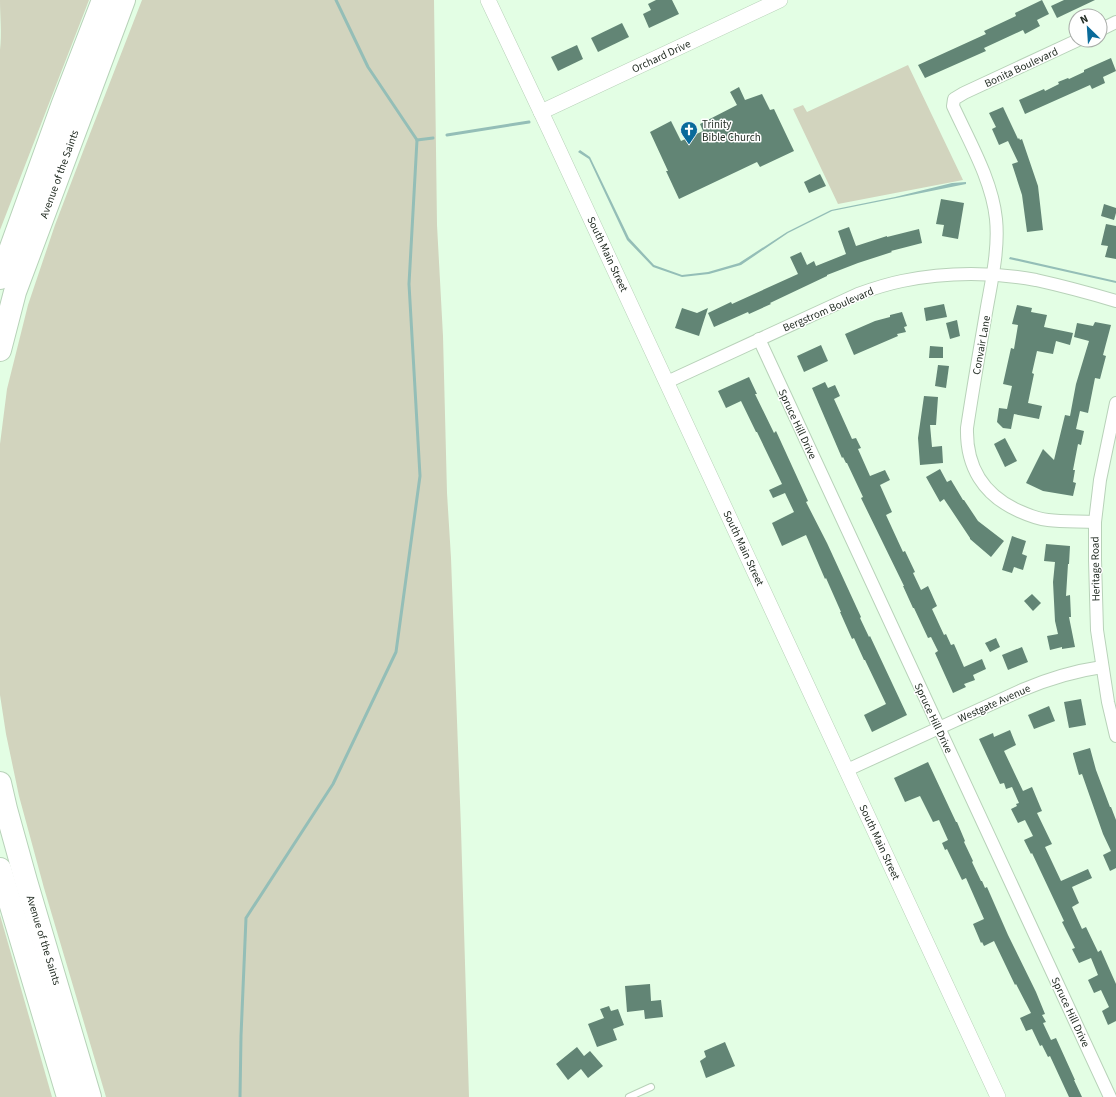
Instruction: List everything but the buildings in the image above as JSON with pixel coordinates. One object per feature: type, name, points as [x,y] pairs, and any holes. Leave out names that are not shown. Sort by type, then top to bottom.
[{"type":"highway","name":"Avenue of the Saints","points":[[0,278],[62,106],[103,0]]},
{"type":"highway","name":"Avenue of the Saints","points":[[0,350],[15,292],[124,0]]},
{"type":"highway","name":"Avenue of the Saints","points":[[0,783],[26,880],[90,1097]]},
{"type":"highway","name":"Avenue of the Saints","points":[[0,869],[68,1097]]},
{"type":"street","name":"South Main Street","points":[[488,0],[667,382],[998,1097]]},
{"type":"street","name":"Orchard Drive","points":[[541,112],[780,0]]},
{"type":"street","name":"Bonita Boulevard","points":[[964,93],[1068,45]]},
{"type":"street","name":"Convair Lane","points":[[964,93],[954,99],[953,106],[982,169],[993,202],[996,220],[996,242],[992,275],[966,428],[968,453],[979,477],[988,490],[1000,500],[1015,509],[1028,515],[1048,520],[1095,522]]},
{"type":"street","name":"Bergstrom Boulevard","points":[[667,382],[858,294],[879,286],[901,281],[940,276],[992,275],[1037,281],[1116,301]]},
{"type":"street","name":"Spruce Hill Drive","points":[[759,339],[1110,1097]]},
{"type":"street","name":"Heritage Road","points":[[1116,402],[1100,480],[1095,522],[1097,630],[1108,702],[1116,736]]},
{"type":"street","name":"Westgate Avenue","points":[[847,770],[1046,680],[1085,669],[1102,667]]},
{"type":"lane","points":[[629,1097],[651,1087]]},
{"type":"green space","points":[[0,0],[89,0],[0,230],[1,31]]},
{"type":"green space","points":[[142,0],[434,0],[437,225],[443,336],[447,493],[451,558],[461,829],[469,1097],[106,1097],[44,888],[19,796],[6,734],[0,695],[0,444],[7,389],[28,305],[55,225]]},
{"type":"green space","points":[[908,65],[963,180],[838,204],[793,109],[803,105],[807,112]]},
{"type":"green space","points":[[0,915],[52,1097],[0,1097]]},
{"type":"water","points":[[580,150],[590,157],[629,238],[654,265],[682,275],[708,272],[739,263],[787,232],[831,210],[895,197],[952,183],[966,182],[966,184],[832,211],[788,233],[741,265],[709,274],[682,277],[653,267],[627,240],[589,159],[578,152]]},
{"type":"water","points":[[1010,257],[1116,281],[1116,283],[1009,259]]},
{"type":"waterway","points":[[240,1097],[246,918],[333,784],[396,652],[420,476],[409,284],[417,140],[368,67],[336,0]]},
{"type":"waterway","points":[[447,135],[529,122]]},
{"type":"waterway","points":[[417,140],[433,138]]},
{"type":"place","name":"Trinity Bible Church","points":[[689,145]]}]
